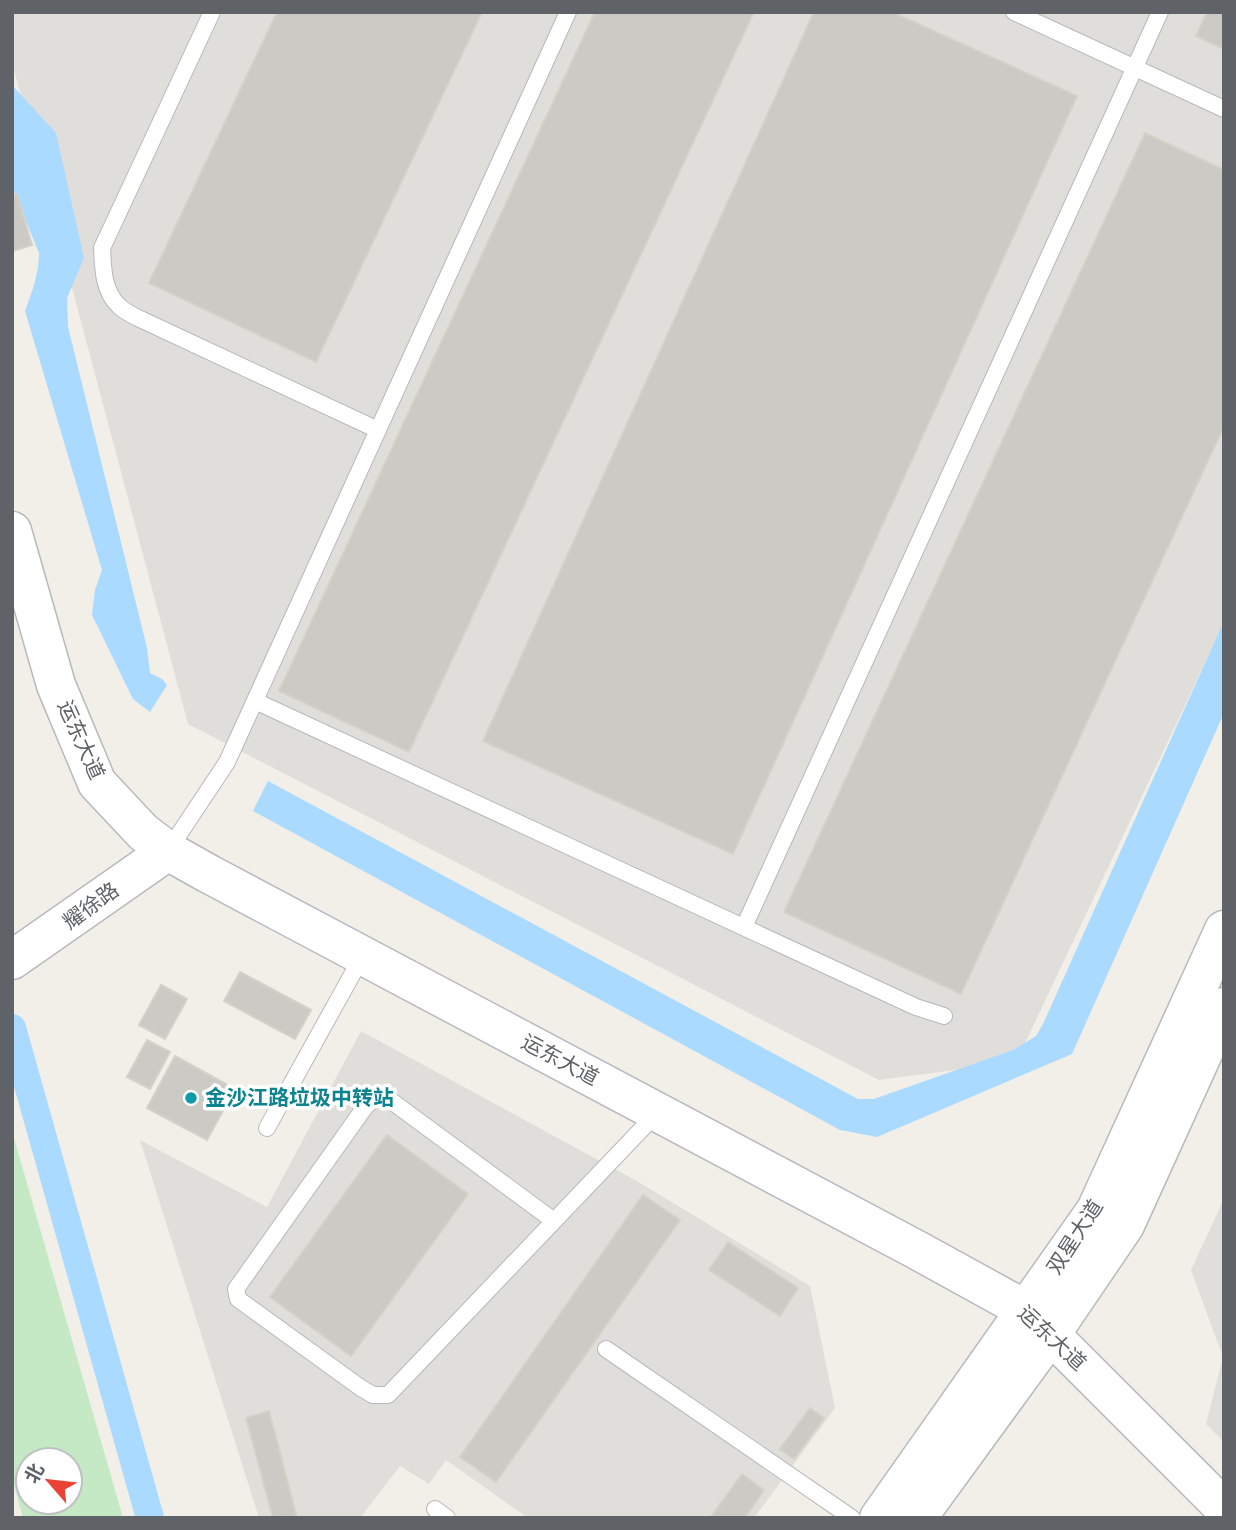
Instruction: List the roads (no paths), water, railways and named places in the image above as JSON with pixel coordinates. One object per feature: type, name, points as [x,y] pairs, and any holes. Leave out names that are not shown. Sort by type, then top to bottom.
[{"type":"street","name":"运东大道","points":[[12,531],[56,685],[97,783],[143,832],[168,851],[658,1112],[1038,1322],[1224,1508]]},
{"type":"street","name":"耀徐路","points":[[12,960],[168,851]]},
{"type":"street","name":"双星大道","points":[[917,1518],[1038,1322],[1096,1210],[1224,930]]},
{"type":"street","name":"双星大道","points":[[879,1518],[1038,1322],[1125,1226],[1224,1007]]},
{"type":"lane","points":[[212,12],[102,248],[103,272],[109,293],[120,308],[138,318],[379,430]]},
{"type":"lane","points":[[168,851],[227,762],[568,12]]},
{"type":"lane","points":[[1014,12],[1224,108]]},
{"type":"lane","points":[[744,927],[1160,12]]},
{"type":"lane","points":[[255,701],[916,1007],[944,1016]]},
{"type":"lane","points":[[267,1128],[363,955]]},
{"type":"lane","points":[[554,1221],[390,1100],[374,1097],[236,1289],[238,1298],[361,1388],[373,1395],[388,1395],[658,1112]]},
{"type":"lane","points":[[606,1349],[852,1518]]},
{"type":"water","points":[[12,85],[56,133],[84,258],[67,298],[68,327],[147,648],[150,673],[167,685],[150,712],[133,699],[92,615],[95,590],[102,570],[25,311],[33,290],[39,253],[12,187]]},
{"type":"water","points":[[1224,621],[1224,713],[1072,1054],[877,1137],[840,1130],[253,811],[268,781],[858,1099],[874,1099],[1013,1050],[1036,1036]]},
{"type":"waterway","points":[[12,1028],[150,1518]]},
{"type":"place","name":"金沙江路垃圾中转站","points":[[191,1098]]}]
